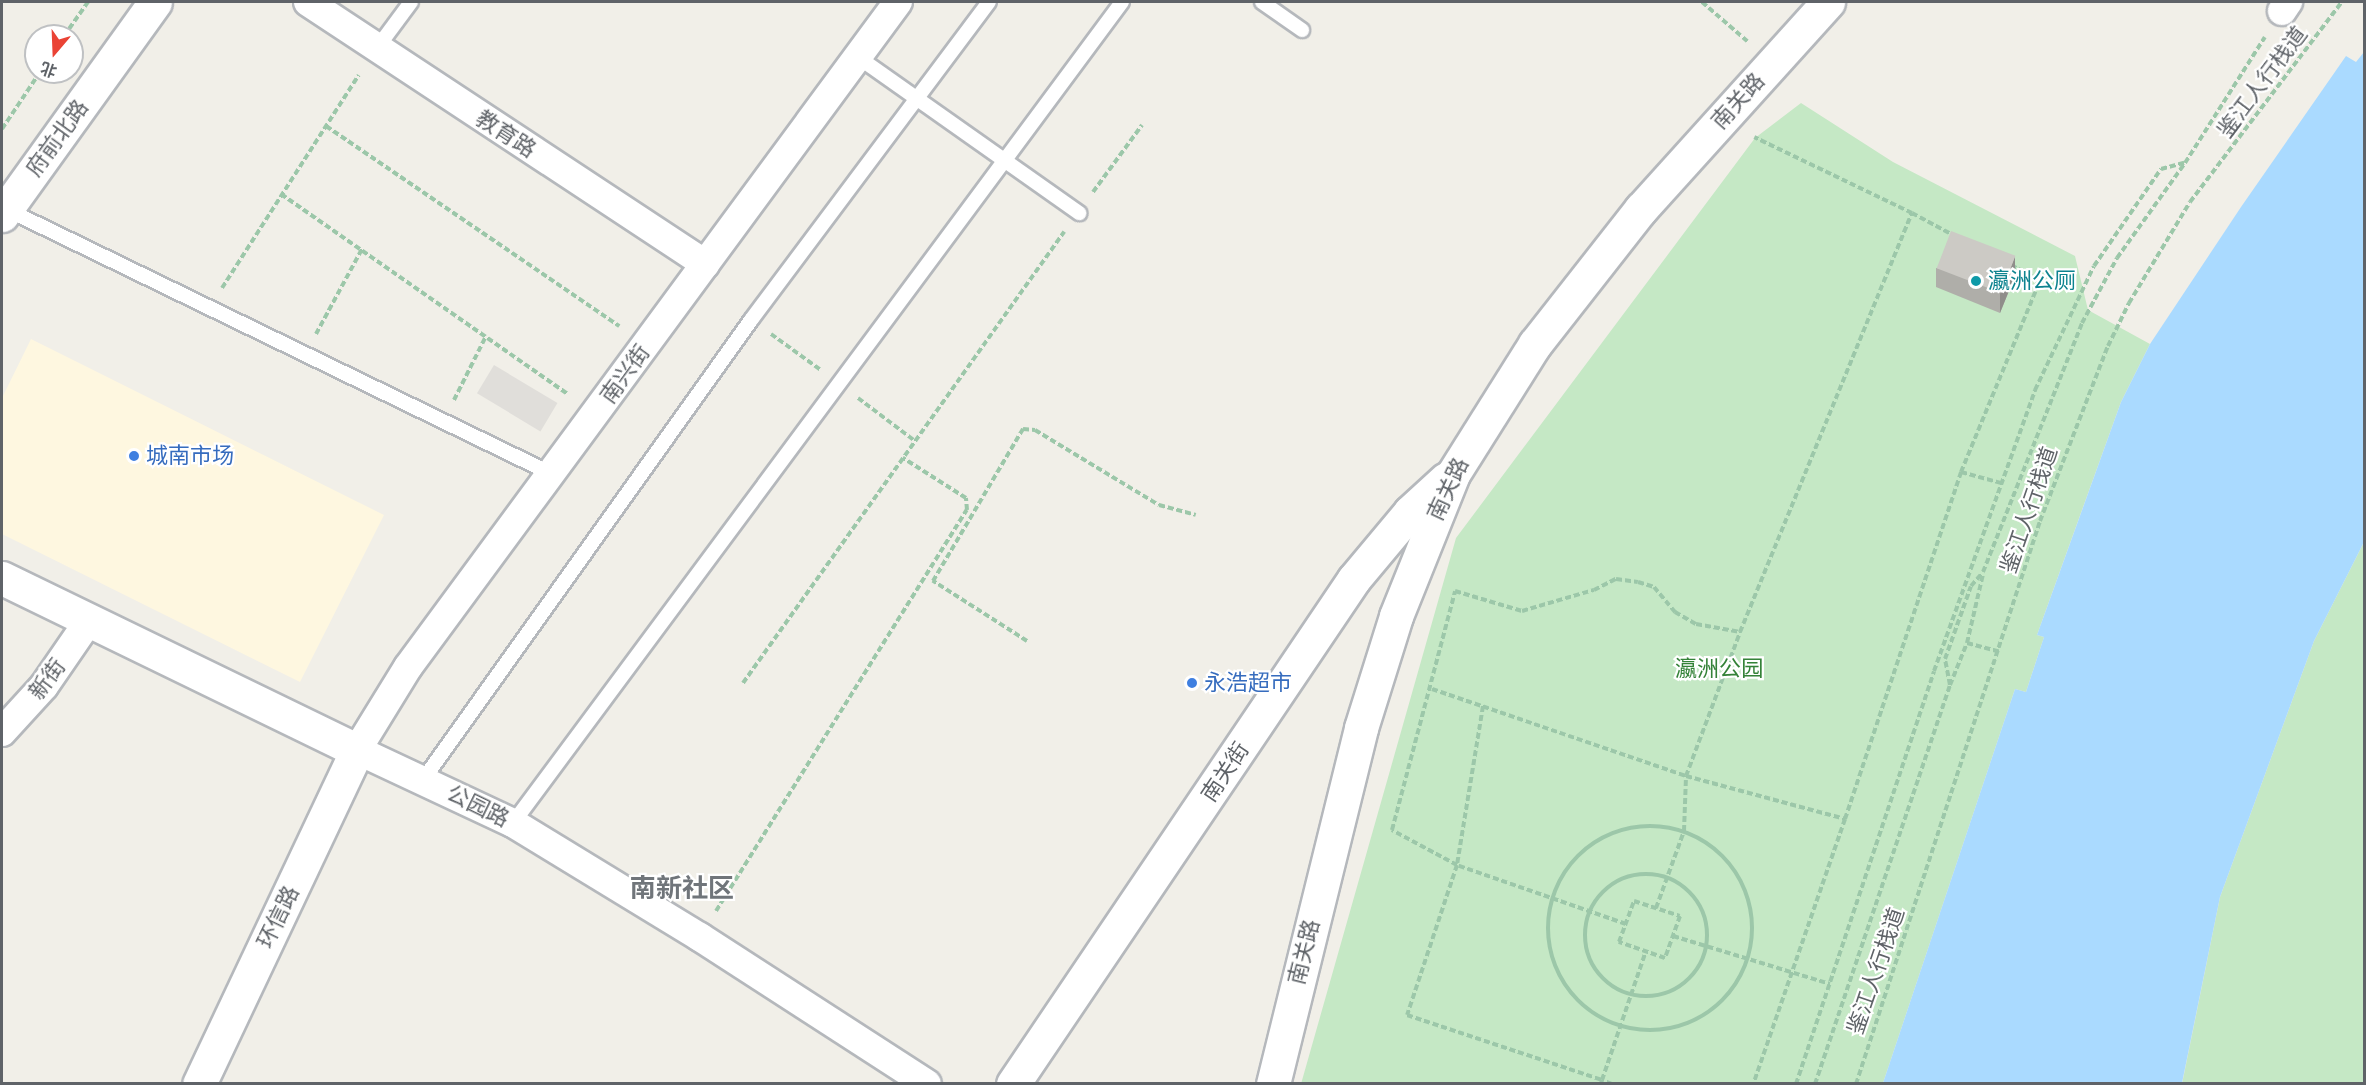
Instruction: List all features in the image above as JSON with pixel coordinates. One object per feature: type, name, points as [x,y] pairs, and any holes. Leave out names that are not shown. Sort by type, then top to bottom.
[{"type":"street","name":"府前北路","points":[[4,212],[154,2]]},
{"type":"street","name":"教育路","points":[[308,2],[706,264]]},
{"type":"street","name":"南兴街","points":[[357,750],[408,667],[898,2]]},
{"type":"street","name":"南关路","points":[[1273,1083],[1361,728],[1396,616],[1453,474],[1535,344],[1641,209],[1828,2]]},
{"type":"street","name":"南关街","points":[[1013,1083],[1354,579],[1410,512],[1453,474]]},
{"type":"street","name":"公园路","points":[[2,578],[88,622],[513,823],[700,937],[927,1083]]},
{"type":"street","name":"新街","points":[[2,732],[44,686],[88,622]]},
{"type":"street","name":"环信路","points":[[199,1083],[357,750]]},
{"type":"lane","points":[[376,48],[411,2]]},
{"type":"lane","points":[[423,780],[751,320],[988,2]]},
{"type":"lane","points":[[513,823],[1122,2]]},
{"type":"lane","points":[[1262,2],[1302,30]]},
{"type":"lane","points":[[858,57],[1078,213]]},
{"type":"lane","points":[[4,212],[552,474]]},
{"type":"path","points":[[72,24],[88,2]]},
{"type":"path","points":[[1702,2],[1772,64]]},
{"type":"path","name":"鉴江人行栈道","points":[[1856,1083],[2000,652],[2040,521],[2085,399],[2128,303],[2190,202],[2342,2]]},
{"type":"path","points":[[1815,1083],[1950,686],[1967,643],[1983,572],[2088,310],[2116,258],[2185,163],[2285,6]]},
{"type":"path","points":[[209,309],[280,194],[376,48]]},
{"type":"path","points":[[2,129],[32,84]]},
{"type":"path","points":[[1721,120],[1961,239]]},
{"type":"path","points":[[743,683],[1142,125]]},
{"type":"path","points":[[326,126],[646,345]]},
{"type":"path","points":[[1796,1083],[2001,483],[2035,390],[2094,266],[2161,169],[2185,163]]},
{"type":"path","points":[[280,194],[596,413]]},
{"type":"path","points":[[1656,908],[1684,831],[1686,776],[1740,632],[1911,213]]},
{"type":"path","points":[[304,356],[362,249]]},
{"type":"path","points":[[1753,1083],[1845,819],[1960,472],[2040,280],[2011,265]]},
{"type":"path","points":[[751,320],[915,441]]},
{"type":"path","points":[[443,422],[486,336]]},
{"type":"path","points":[[1027,641],[933,581],[979,506],[1019,433],[1030,428],[1159,505],[1196,515]]},
{"type":"path","points":[[903,458],[979,506]]},
{"type":"path","points":[[1960,472],[2001,483]]},
{"type":"path","points":[[700,937],[967,510],[969,500]]},
{"type":"path","points":[[1950,686],[1946,659],[1971,586],[1983,572]]},
{"type":"path","points":[[1626,924],[1457,864],[1392,830],[1432,689],[1455,591],[1521,611],[1594,590],[1616,579],[1638,582],[1654,587],[1675,612],[1696,624],[1740,632]]},
{"type":"path","points":[[1967,643],[2000,652]]},
{"type":"path","points":[[1432,689],[1686,776],[1845,819]]},
{"type":"path","points":[[1483,706],[1457,864],[1407,1015],[1601,1082],[1612,1083]]},
{"type":"path","points":[[1651,825],[1684,831],[1711,845],[1732,867],[1747,894],[1752,923],[1750,962],[1722,1001],[1700,1017],[1656,1029],[1620,1025],[1596,1014],[1574,997],[1559,975],[1549,940],[1552,896],[1567,867],[1590,844],[1609,834],[1651,825]]},
{"type":"path","points":[[1630,876],[1667,877],[1695,898],[1704,914],[1706,949],[1701,964],[1679,987],[1664,994],[1632,994],[1615,987],[1592,962],[1586,946],[1589,911],[1613,883],[1630,876]]},
{"type":"path","points":[[1634,900],[1656,908],[1680,916],[1665,958],[1619,942],[1634,900]]},
{"type":"path","points":[[1673,936],[1706,949],[1750,962],[1793,971],[1830,984]]},
{"type":"path","points":[[1601,1082],[1646,951]]},
{"type":"shaded area","name":"城南市场","points":[[31,339],[384,515],[300,682],[2,534],[2,398]]},
{"type":"shaded area","points":[[494,365],[557,403],[540,431],[477,393]]},
{"type":"green space","name":"瀛洲公园","points":[[1801,103],[1893,162],[2075,256],[2088,310],[2150,344],[2121,402],[2037,635],[2044,637],[2026,692],[2015,689],[1883,1083],[1301,1084],[1456,538],[1755,138]]},
{"type":"green space","points":[[2364,542],[2364,1083],[2182,1084],[2220,897],[2314,641]]},
{"type":"water","points":[[2364,52],[2364,542],[2314,641],[2220,897],[2182,1083],[1883,1083],[2015,689],[2026,692],[2044,637],[2037,635],[2121,402],[2150,344],[2241,207],[2346,56],[2356,62]]},
{"type":"building","points":[[1951,231],[2015,256],[2001,293],[1937,268]]},
{"type":"place","name":"瀛洲公厕","points":[[1976,281]]},
{"type":"place","name":"城南市场","points":[[134,456]]},
{"type":"place","name":"永浩超市","points":[[1192,683]]},
{"type":"district","name":"南新社区","points":[[682,889]]}]
